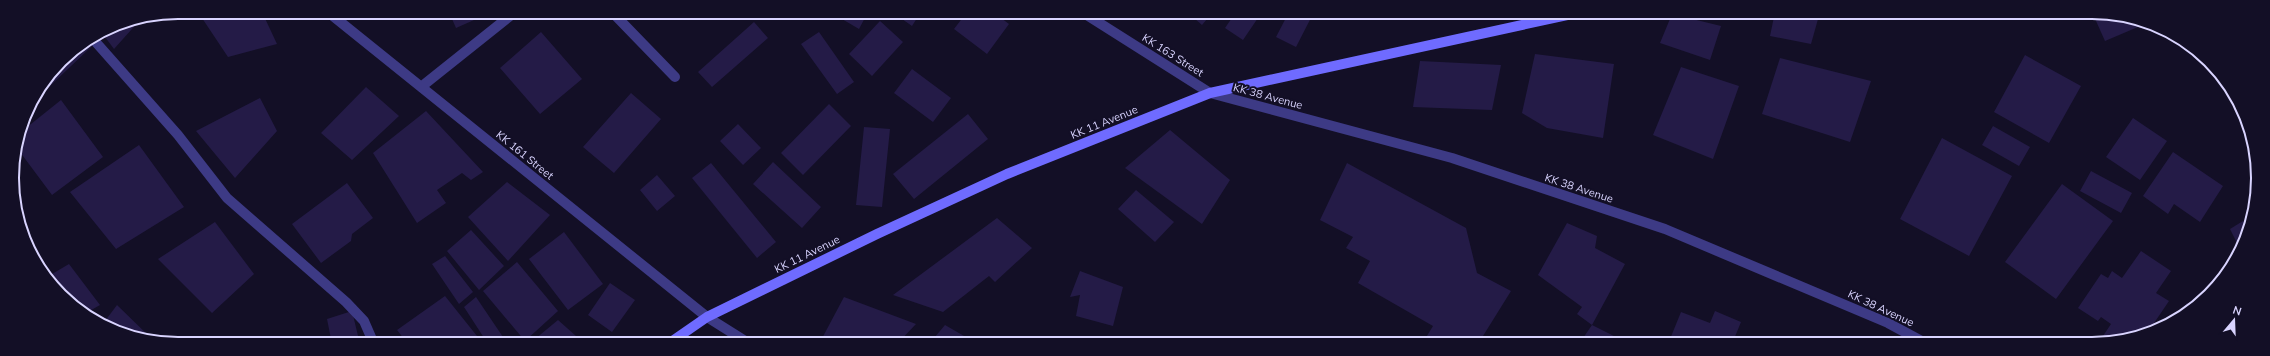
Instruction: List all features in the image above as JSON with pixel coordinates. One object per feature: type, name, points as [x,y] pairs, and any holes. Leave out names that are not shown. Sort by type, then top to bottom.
[{"type":"main road","name":"KK 11 Avenue","points":[[678,337],[707,316],[877,234],[1007,174],[1210,93],[1548,19]]},
{"type":"street","name":"KK 161 Street","points":[[337,19],[707,316],[739,337]]},
{"type":"street","points":[[421,87],[506,19]]},
{"type":"street","points":[[619,19],[675,77]]},
{"type":"street","name":"KK 163 Street","points":[[1093,19],[1210,93]]},
{"type":"street","points":[[96,42],[178,135],[227,198],[346,302],[364,321],[371,337]]},
{"type":"street","name":"KK 38 Avenue","points":[[1210,93],[1452,158],[1665,229],[1888,323],[1915,337]]},
{"type":"building","points":[[203,19],[265,19],[277,44],[228,57]]},
{"type":"building","points":[[452,19],[476,19],[456,28]]},
{"type":"building","points":[[842,19],[864,19],[859,29]]},
{"type":"building","points":[[902,19],[916,19],[912,26]]},
{"type":"building","points":[[962,19],[1002,19],[1009,24],[987,54],[954,29]]},
{"type":"building","points":[[1195,19],[1207,19],[1202,25]]},
{"type":"building","points":[[1231,19],[1257,19],[1243,40],[1225,28]]},
{"type":"building","points":[[1285,19],[1310,19],[1296,47],[1276,37]]},
{"type":"building","points":[[1670,19],[1692,19],[1721,26],[1710,60],[1660,43]]},
{"type":"building","points":[[1774,19],[1818,19],[1811,44],[1770,36]]},
{"type":"building","points":[[2095,19],[2113,20],[2140,26],[2105,41]]},
{"type":"building","points":[[880,21],[903,42],[872,76],[849,54]]},
{"type":"building","points":[[754,22],[768,38],[712,87],[698,72]]},
{"type":"building","points":[[136,24],[114,49],[105,37]]},
{"type":"building","points":[[541,32],[582,79],[540,114],[500,68]]},
{"type":"building","points":[[819,32],[854,82],[837,94],[801,44]]},
{"type":"building","points":[[92,46],[49,87],[58,73],[73,58]]},
{"type":"building","points":[[1535,54],[1614,64],[1603,138],[1547,128],[1522,113]]},
{"type":"building","points":[[2025,55],[2081,86],[2049,143],[1994,112]]},
{"type":"building","points":[[1780,58],[1871,81],[1850,142],[1762,114]]},
{"type":"building","points":[[1420,61],[1501,65],[1492,110],[1413,107]]},
{"type":"building","points":[[1681,67],[1739,86],[1713,159],[1653,135]]},
{"type":"building","points":[[912,69],[951,98],[933,122],[894,93]]},
{"type":"building","points":[[366,87],[399,116],[352,160],[321,133]]},
{"type":"building","points":[[631,93],[661,119],[614,173],[583,147]]},
{"type":"building","points":[[260,98],[277,131],[235,178],[196,131]]},
{"type":"building","points":[[61,100],[103,157],[52,195],[21,153],[27,127]]},
{"type":"building","points":[[829,104],[851,126],[803,175],[781,153]]},
{"type":"building","points":[[426,111],[483,172],[471,180],[462,173],[437,190],[446,203],[417,223],[373,153]]},
{"type":"building","points":[[968,114],[988,139],[914,199],[893,174]]},
{"type":"building","points":[[2133,118],[2167,141],[2140,180],[2106,157]]},
{"type":"building","points":[[738,124],[761,148],[743,165],[720,141]]},
{"type":"building","points":[[1993,126],[2030,147],[2019,166],[1982,145]]},
{"type":"building","points":[[864,127],[890,129],[882,207],[856,205]]},
{"type":"building","points":[[1170,130],[1230,180],[1202,224],[1125,168]]},
{"type":"building","points":[[1942,138],[2012,176],[1969,256],[1900,219]]},
{"type":"building","points":[[139,145],[184,207],[116,249],[70,192]]},
{"type":"building","points":[[2173,152],[2223,186],[2200,222],[2174,204],[2168,214],[2143,196]]},
{"type":"building","points":[[773,162],[821,207],[802,228],[753,184]]},
{"type":"building","points":[[711,163],[776,242],[757,258],[692,178]]},
{"type":"building","points":[[1347,163],[1466,228],[1477,273],[1511,291],[1482,337],[1426,337],[1433,326],[1358,283],[1370,261],[1346,248],[1353,237],[1320,220]]},
{"type":"building","points":[[2091,171],[2132,193],[2121,213],[2080,191]]},
{"type":"building","points":[[657,175],[675,196],[657,211],[640,190]]},
{"type":"building","points":[[507,182],[550,215],[508,261],[468,217]]},
{"type":"building","points":[[347,183],[373,218],[352,234],[351,241],[321,263],[292,224]]},
{"type":"building","points":[[2062,184],[2113,221],[2056,299],[2005,262]]},
{"type":"building","points":[[1136,190],[1174,222],[1155,242],[1118,209]]},
{"type":"building","points":[[997,218],[1032,248],[995,282],[989,276],[943,312],[893,295]]},
{"type":"building","points":[[2243,221],[2245,223],[2237,243],[2230,229]]},
{"type":"building","points":[[215,222],[254,274],[212,313],[158,259]]},
{"type":"building","points":[[1567,223],[1597,236],[1595,248],[1625,264],[1592,325],[1577,314],[1582,307],[1538,275]]},
{"type":"building","points":[[471,230],[504,266],[479,290],[447,251]]},
{"type":"building","points":[[564,232],[603,284],[568,310],[529,259]]},
{"type":"building","points":[[2141,251],[2171,271],[2156,293],[2169,301],[2153,325],[2133,332],[2102,337],[2111,324],[2101,317],[2098,321],[2078,308],[2101,274],[2108,278],[2112,271],[2122,278]]},
{"type":"building","points":[[445,256],[473,292],[459,304],[432,264]]},
{"type":"building","points":[[517,262],[558,311],[529,337],[522,337],[483,291]]},
{"type":"building","points":[[69,264],[100,305],[91,310],[73,298],[52,274]]},
{"type":"building","points":[[1080,271],[1123,287],[1113,326],[1076,316],[1080,295],[1070,297]]},
{"type":"building","points":[[610,283],[635,300],[612,332],[588,315]]},
{"type":"building","points":[[445,296],[478,337],[402,337],[397,330]]},
{"type":"building","points":[[476,297],[503,337],[483,337],[464,307]]},
{"type":"building","points":[[844,297],[916,324],[904,337],[823,337]]},
{"type":"building","points":[[117,305],[147,334],[127,329],[106,320]]},
{"type":"building","points":[[352,311],[358,337],[331,337],[327,319]]},
{"type":"building","points":[[1715,311],[1741,322],[1735,337],[1671,337],[1681,312],[1710,323]]},
{"type":"building","points":[[558,320],[577,337],[537,337]]},
{"type":"building","points":[[945,325],[966,337],[935,337]]},
{"type":"building","points":[[1592,325],[1616,337],[1584,337]]}]
